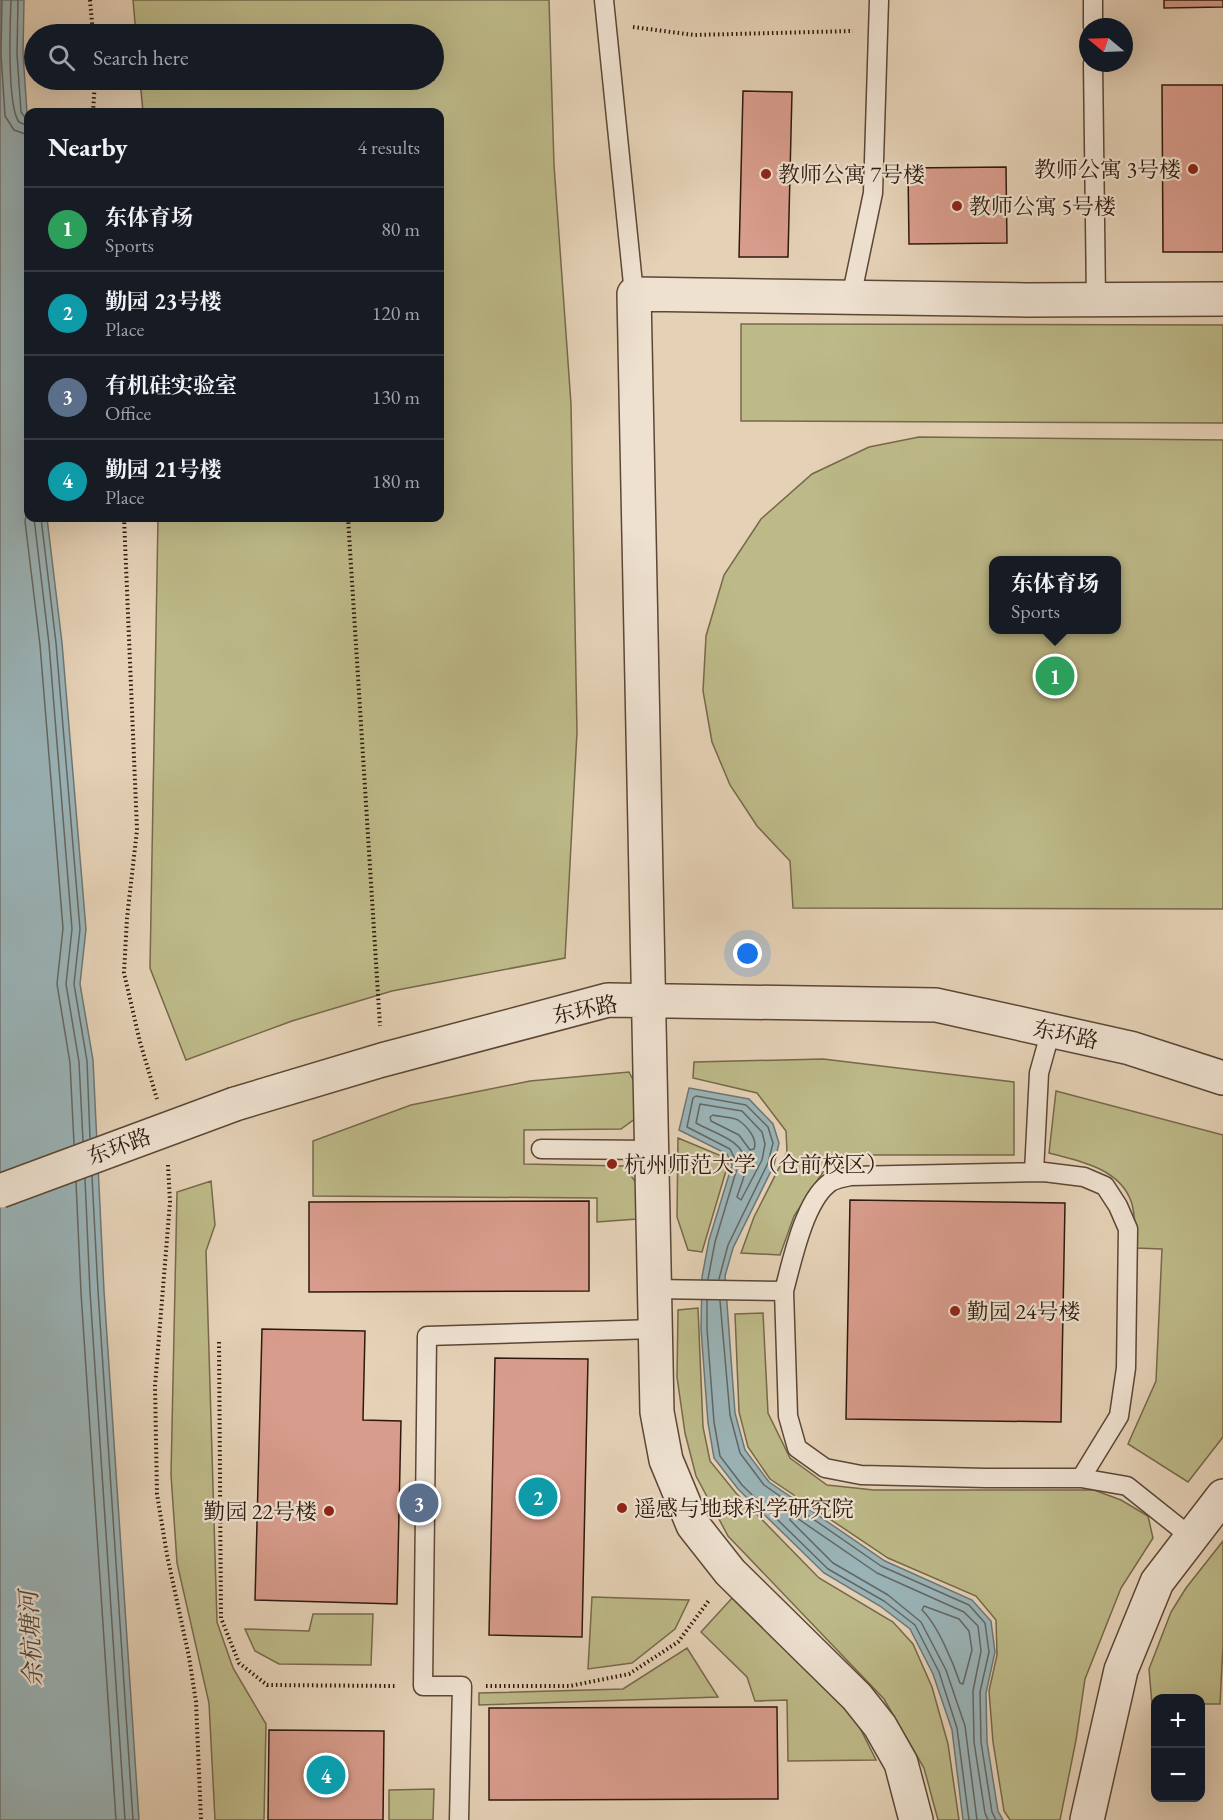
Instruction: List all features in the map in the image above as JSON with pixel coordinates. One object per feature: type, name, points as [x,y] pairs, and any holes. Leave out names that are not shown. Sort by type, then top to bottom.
[{"type":"street","points":[[913,1819],[901,1764],[874,1719],[857,1697],[730,1572],[693,1525],[666,1460],[659,1424],[654,1329],[650,1000],[634,294],[851,298],[1223,299]]},
{"type":"street","name":"东环路","points":[[0,1191],[235,1104],[382,1060],[608,1000],[936,1005],[1130,1048],[1223,1078]]},
{"type":"street","points":[[1087,1820],[1120,1670],[1157,1582],[1223,1496]]},
{"type":"lane","points":[[604,0],[634,294]]},
{"type":"lane","points":[[851,298],[873,193],[879,0]]},
{"type":"lane","points":[[1093,0],[1093,18]]},
{"type":"lane","points":[[1093,72],[1096,300]]},
{"type":"lane","points":[[1034,1172],[1039,1073],[1051,1030]]},
{"type":"lane","points":[[542,1149],[652,1150]]},
{"type":"lane","points":[[1081,1478],[1119,1416],[1126,1368],[1128,1229],[1118,1206],[1105,1186],[1084,1177],[1034,1172],[850,1176],[829,1182],[817,1197],[798,1237],[784,1291],[788,1416],[797,1448],[825,1468],[861,1475],[1081,1478],[1127,1486],[1191,1537]]},
{"type":"lane","points":[[654,1289],[784,1291]]},
{"type":"lane","points":[[459,1820],[462,1686],[423,1686],[427,1336],[654,1329]]},
{"type":"path","points":[[90,0],[92,24]]},
{"type":"path","points":[[606,23],[693,35],[878,30]]},
{"type":"path","points":[[93,108],[94,90]]},
{"type":"path","points":[[348,522],[382,1060]]},
{"type":"shaded area","points":[[133,0],[549,0],[554,165],[571,404],[577,732],[565,958],[392,991],[292,1021],[186,1060],[150,968],[158,522],[444,522],[444,108],[143,108],[141,90],[444,90],[444,24],[135,24]]},
{"type":"shaded area","points":[[741,324],[1223,325],[1223,423],[741,421]]},
{"type":"shaded area","points":[[919,437],[1223,440],[1223,909],[793,908],[790,861],[757,826],[730,785],[712,742],[703,691],[706,636],[724,575],[761,519],[812,474],[869,447]]},
{"type":"shaded area","points":[[823,1059],[1014,1082],[1014,1155],[841,1155],[825,1169],[794,1216],[780,1255],[741,1253],[754,1217],[787,1152],[786,1131],[757,1093],[693,1078],[694,1062]]},
{"type":"shaded area","points":[[629,1072],[638,1089],[636,1118],[621,1129],[524,1130],[524,1164],[624,1166],[637,1184],[637,1219],[597,1222],[597,1198],[313,1196],[313,1141],[411,1105],[530,1081]]},
{"type":"shaded area","points":[[1056,1091],[1223,1135],[1223,1437],[1188,1482],[1128,1444],[1156,1381],[1162,1249],[1136,1248],[1133,1206],[1125,1190],[1108,1173],[1085,1163],[1049,1153]]},
{"type":"shaded area","points":[[678,1138],[724,1157],[728,1164],[702,1252],[688,1250],[677,1217]]},
{"type":"shaded area","points":[[211,1181],[215,1225],[206,1251],[217,1622],[233,1668],[266,1724],[264,1820],[215,1820],[209,1703],[177,1563],[171,1475],[177,1192]]},
{"type":"shaded area","points":[[698,1308],[703,1427],[710,1461],[736,1493],[819,1578],[893,1622],[913,1644],[932,1687],[948,1744],[959,1820],[938,1820],[924,1768],[884,1699],[728,1536],[696,1476],[685,1433],[677,1377],[678,1310]]},
{"type":"shaded area","points":[[763,1313],[768,1413],[790,1458],[827,1485],[874,1490],[1094,1490],[1121,1500],[1148,1516],[1153,1538],[1121,1588],[1085,1679],[1060,1820],[1010,1820],[1004,1811],[993,1742],[989,1691],[997,1655],[996,1620],[976,1596],[888,1558],[770,1479],[748,1447],[739,1412],[735,1314]]},
{"type":"shaded area","points":[[1223,1541],[1223,1645],[1220,1704],[1205,1704],[1205,1694],[1151,1694],[1149,1669],[1171,1612],[1186,1588]]},
{"type":"shaded area","points":[[592,1597],[689,1600],[675,1629],[632,1663],[588,1669]]},
{"type":"shaded area","points":[[733,1597],[856,1720],[876,1760],[788,1761],[787,1700],[755,1701],[747,1677],[701,1632]]},
{"type":"shaded area","points":[[313,1614],[373,1614],[371,1665],[279,1664],[255,1651],[245,1629],[309,1631]]},
{"type":"shaded area","points":[[687,1648],[718,1697],[479,1705],[479,1693],[623,1689]]},
{"type":"shaded area","points":[[434,1789],[433,1820],[389,1820],[389,1790]]},
{"type":"water","name":"余杭塘河","points":[[0,0],[24,0],[23,53],[27,108],[24,108],[24,522],[47,522],[62,643],[86,929],[80,984],[93,1060],[104,1291],[139,1820],[0,1820]]},
{"type":"water","points":[[689,1088],[749,1099],[773,1124],[779,1143],[774,1165],[733,1248],[725,1276],[735,1413],[745,1450],[769,1482],[885,1561],[972,1600],[991,1621],[995,1652],[986,1693],[987,1742],[998,1811],[1003,1820],[963,1820],[952,1730],[933,1674],[910,1629],[880,1606],[824,1573],[738,1489],[714,1458],[708,1423],[701,1329],[702,1277],[709,1240],[732,1165],[727,1154],[679,1130]]},
{"type":"building","points":[[1164,0],[1223,0],[1223,7],[1164,8]]},
{"type":"building","name":"教师公寓 3号楼","points":[[1162,85],[1223,85],[1223,252],[1163,252]]},
{"type":"building","name":"教师公寓 7号楼","points":[[743,91],[792,92],[788,257],[739,257]]},
{"type":"building","name":"教师公寓 5号楼","points":[[1006,167],[1007,243],[909,244],[908,168]]},
{"type":"building","name":"勤园 24号楼","points":[[850,1200],[1065,1203],[1061,1422],[846,1419]]},
{"type":"building","points":[[589,1201],[589,1291],[309,1292],[309,1202]]},
{"type":"building","name":"勤园 22号楼","points":[[262,1329],[365,1331],[363,1420],[401,1421],[397,1604],[255,1600]]},
{"type":"building","points":[[495,1358],[588,1359],[582,1637],[489,1635]]},
{"type":"building","points":[[777,1707],[778,1799],[489,1800],[489,1708]]},
{"type":"building","points":[[269,1730],[384,1731],[383,1820],[268,1820]]},
{"type":"place","name":"教师公寓 3号楼","points":[[1193,169]]},
{"type":"place","name":"教师公寓 7号楼","points":[[766,174]]},
{"type":"place","name":"教师公寓 5号楼","points":[[957,206]]},
{"type":"place","name":"东体育场","points":[[1055,676]]},
{"type":"place","name":"杭州师范大学（仓前校区）","points":[[612,1164]]},
{"type":"place","name":"勤园 24号楼","points":[[955,1311]]},
{"type":"place","name":"勤园 23号楼","points":[[538,1497]]},
{"type":"place","name":"有机硅实验室","points":[[419,1503]]},
{"type":"place","name":"遥感与地球科学研究院","points":[[622,1508]]},
{"type":"place","name":"勤园 22号楼","points":[[329,1511]]},
{"type":"place","name":"勤园 21号楼","points":[[326,1775]]}]
